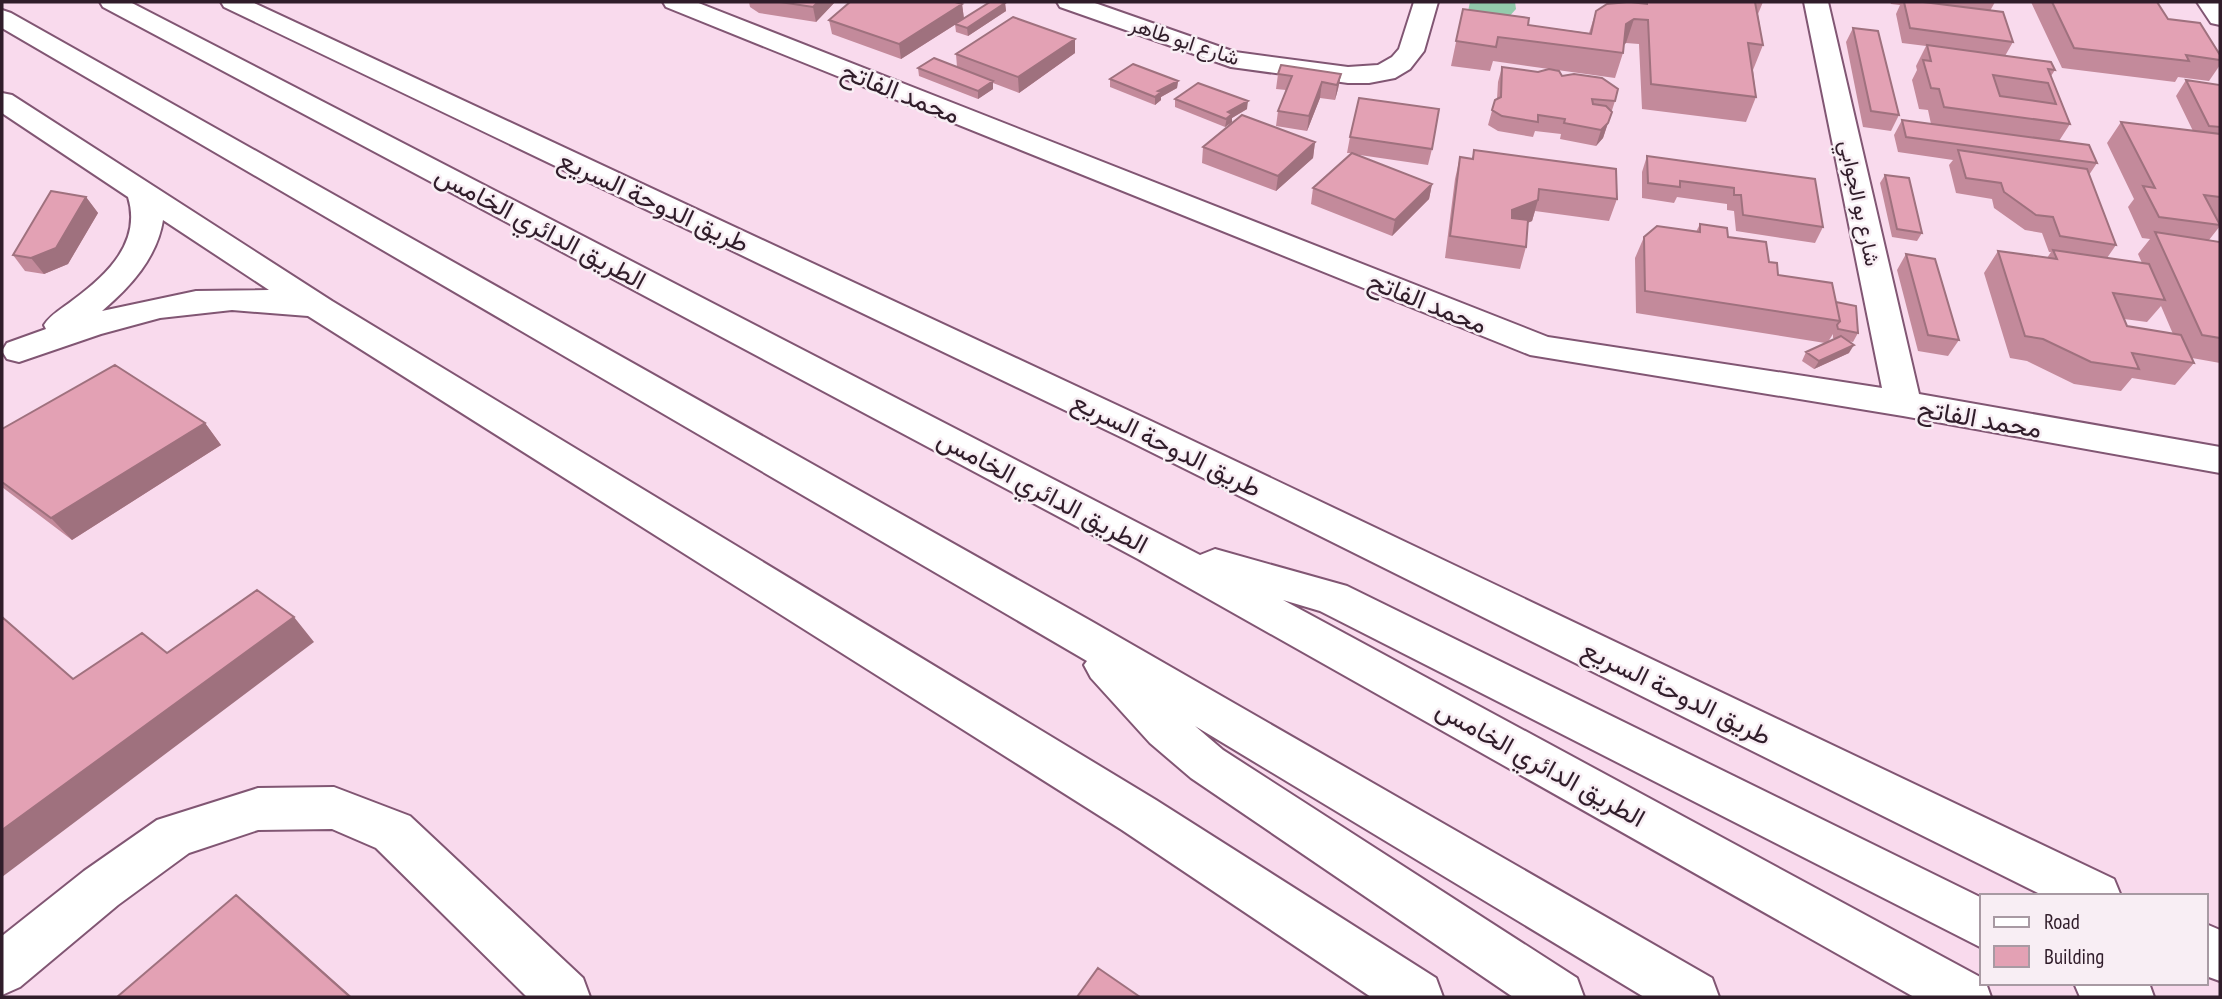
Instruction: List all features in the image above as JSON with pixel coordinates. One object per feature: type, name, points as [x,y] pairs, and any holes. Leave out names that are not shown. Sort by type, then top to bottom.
[{"type":"main road","name":"الطريق الدائري الخامس","points":[[112,2],[1152,548],[1965,997]]},
{"type":"main road","points":[[146,2],[167,31]]},
{"type":"main road","name":"طريق الدوحة السريع","points":[[233,2],[1138,430],[2092,894]]},
{"type":"main road","name":"محمد الفاتح","points":[[675,2],[1542,347],[1903,404],[2220,460]]},
{"type":"main road","name":"شارع ابو طاهر","points":[[1069,2],[1231,59],[1348,75],[1369,75],[1387,72],[1411,51],[1426,2]]},
{"type":"main road","name":"شارع بو الجوابي","points":[[1816,2],[1903,404]]},
{"type":"main road","points":[[2209,2],[2220,18]]},
{"type":"main road","points":[[2,18],[1076,633],[1693,997]]},
{"type":"main road","points":[[2,101],[320,309],[1139,815],[1417,997]]},
{"type":"main road","points":[[10,356],[74,317],[116,281],[141,247],[148,217],[141,191]]},
{"type":"main road","points":[[10,356],[86,325],[177,304],[214,299],[271,299],[320,309]]},
{"type":"main road","points":[[1152,548],[1332,598],[1980,923]]},
{"type":"main road","points":[[1076,633],[1166,729],[1207,764],[1558,997]]},
{"type":"main road","points":[[2,968],[101,888],[174,836],[258,809],[334,808],[393,832],[564,997]]},
{"type":"main road","points":[[2104,985],[2128,997]]},
{"type":"green space","points":[[1470,2],[1515,2],[1516,9],[1507,19],[1467,16]]},
{"type":"building","points":[[780,2],[818,2],[813,7]]},
{"type":"building","points":[[850,2],[962,4],[899,44],[829,20]]},
{"type":"building","points":[[990,2],[1005,3],[967,28],[955,24]]},
{"type":"building","points":[[1755,2],[1763,45],[1748,43],[1756,97],[1651,84],[1648,20],[1634,19],[1626,24],[1623,53],[1498,37],[1496,47],[1456,41],[1463,9],[1529,18],[1528,25],[1591,34],[1596,11],[1607,4]]},
{"type":"building","points":[[1904,2],[2003,12],[2013,42],[1910,28]]},
{"type":"building","points":[[2052,2],[2157,2],[2168,19],[2200,23],[2220,55],[2220,60],[2186,55],[2189,61],[2074,48]]},
{"type":"building","points":[[1013,17],[1075,39],[1018,77],[956,54]]},
{"type":"building","points":[[1853,28],[1878,31],[1899,115],[1871,111]]},
{"type":"building","points":[[1927,45],[2051,62],[2055,70],[2048,69],[2070,124],[1944,107],[1939,89],[1931,88],[1923,60],[1931,61]],"holes":[[[1993,75],[2048,83],[2056,104],[2000,96]]]},
{"type":"building","points":[[934,58],[993,81],[978,91],[918,68]]},
{"type":"building","points":[[1133,64],[1178,81],[1158,91],[1161,92],[1155,97],[1110,79]]},
{"type":"building","points":[[1281,65],[1341,74],[1337,85],[1322,82],[1309,116],[1278,111],[1292,76],[1278,74]]},
{"type":"building","points":[[1502,67],[1538,72],[1549,69],[1559,71],[1562,76],[1574,74],[1602,78],[1618,89],[1615,101],[1592,99],[1593,104],[1606,106],[1612,112],[1608,123],[1601,130],[1564,123],[1565,119],[1538,115],[1538,122],[1502,116],[1492,110],[1495,100],[1501,97]]},
{"type":"building","points":[[2186,80],[2220,85],[2220,127],[2209,126]]},
{"type":"building","points":[[1198,83],[1248,101],[1228,112],[1232,114],[1226,119],[1175,99]]},
{"type":"building","points":[[1359,98],[1439,109],[1432,149],[1350,137]]},
{"type":"building","points":[[1242,115],[1315,142],[1278,176],[1203,147]]},
{"type":"building","points":[[1902,120],[2089,145],[2097,163],[1906,137]]},
{"type":"building","points":[[2121,122],[2220,134],[2220,197],[2204,195],[2220,225],[2159,217],[2143,186],[2155,188]]},
{"type":"building","points":[[1474,150],[1616,169],[1617,199],[1539,189],[1538,200],[1512,210],[1512,218],[1528,220],[1526,247],[1450,236],[1460,157],[1473,159]]},
{"type":"building","points":[[1958,150],[2087,169],[2116,245],[2060,236],[2053,217],[2036,215],[2004,192],[2001,183],[1966,178]]},
{"type":"building","points":[[1352,153],[1432,184],[1395,220],[1313,188]]},
{"type":"building","points":[[1647,156],[1815,179],[1823,227],[1743,215],[1741,195],[1734,195],[1734,188],[1680,181],[1680,187],[1648,183]]},
{"type":"building","points":[[1885,175],[1909,178],[1922,233],[1897,229]]},
{"type":"building","points":[[51,191],[86,197],[56,248],[31,258],[13,255]]},
{"type":"building","points":[[1700,224],[1727,228],[1728,237],[1766,242],[1769,262],[1777,263],[1778,275],[1832,283],[1840,321],[1645,291],[1644,237],[1657,226],[1700,232]]},
{"type":"building","points":[[2155,232],[2220,242],[2220,338],[2202,335]]},
{"type":"building","points":[[2053,250],[2149,264],[2165,300],[2113,293],[2127,326],[2181,335],[2194,363],[2132,353],[2139,369],[2091,362],[2043,339],[2025,336],[1998,251],[2057,259]]},
{"type":"building","points":[[1906,254],[1935,259],[1959,340],[1928,335]]},
{"type":"building","points":[[1836,302],[1856,306],[1858,333],[1838,329],[1840,321]]},
{"type":"building","points":[[1841,336],[1854,345],[1819,361],[1806,352]]},
{"type":"building","points":[[115,365],[205,423],[51,518],[2,482],[2,429]]},
{"type":"building","points":[[257,590],[294,617],[2,830],[2,617],[73,679],[142,633],[167,653]]},
{"type":"building","points":[[236,895],[350,997],[117,997]]},
{"type":"building","points":[[1098,968],[1140,997],[1077,997]]}]
